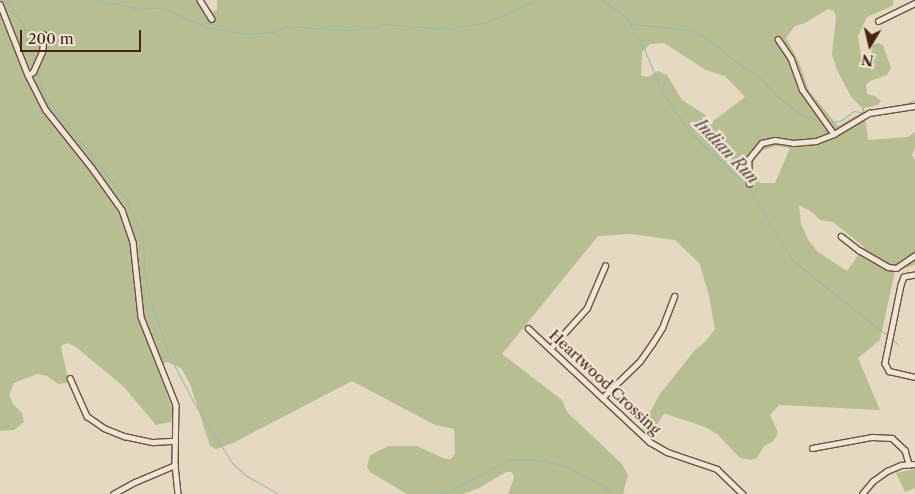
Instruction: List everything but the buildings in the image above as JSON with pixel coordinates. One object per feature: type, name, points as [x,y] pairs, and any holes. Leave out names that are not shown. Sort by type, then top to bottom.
[{"type":"street","points":[[200,0],[212,19]]},
{"type":"street","points":[[878,22],[915,3]]},
{"type":"street","points":[[0,4],[28,75],[46,110],[92,168],[122,210],[132,242],[141,317],[176,405],[175,466],[178,494]]},
{"type":"street","points":[[28,75],[33,72],[42,52],[44,35]]},
{"type":"street","points":[[778,39],[789,53],[802,89],[834,134]]},
{"type":"street","points":[[749,184],[748,160],[762,143],[774,140],[804,143],[816,141],[834,134],[869,113],[915,106]]},
{"type":"street","points":[[841,236],[859,250],[889,267],[896,268],[915,255]]},
{"type":"street","points":[[550,349],[587,308],[606,266]]},
{"type":"street","points":[[915,275],[904,277],[901,285],[885,363],[890,371],[915,377]]},
{"type":"street","points":[[602,398],[640,361],[652,344],[662,328],[674,296]]},
{"type":"street","name":"Heartwood Crossing","points":[[528,328],[650,442],[667,452],[717,469],[743,494]]},
{"type":"street","points":[[70,378],[87,416],[104,428],[124,436],[153,442],[176,441]]},
{"type":"street","points":[[812,448],[872,437],[892,438],[905,450],[912,464],[893,468],[879,476],[862,494]]},
{"type":"street","points":[[113,494],[134,482],[175,466]]},
{"type":"green space","points":[[0,0],[200,0],[213,12],[217,10],[217,0],[893,0],[894,5],[867,17],[858,36],[863,68],[871,62],[872,45],[879,43],[883,45],[891,68],[887,75],[870,81],[866,85],[867,94],[875,96],[881,101],[878,105],[864,108],[868,140],[908,137],[915,132],[915,148],[912,155],[915,160],[915,265],[895,271],[880,340],[858,358],[880,410],[779,405],[770,415],[777,430],[777,436],[772,442],[764,446],[757,458],[751,460],[740,458],[717,434],[705,427],[666,414],[663,415],[651,435],[648,434],[643,430],[644,423],[660,394],[695,350],[706,341],[715,329],[709,296],[700,264],[675,240],[630,234],[598,236],[502,354],[562,400],[567,412],[622,464],[628,475],[623,494],[508,494],[514,478],[512,472],[506,472],[479,488],[463,494],[407,494],[370,472],[367,467],[370,455],[389,446],[417,446],[445,459],[451,459],[455,454],[454,429],[435,425],[352,381],[233,443],[216,449],[210,446],[190,384],[181,368],[168,362],[156,365],[173,410],[171,422],[156,425],[123,386],[76,347],[68,343],[62,345],[61,348],[68,377],[67,383],[58,384],[47,376],[37,374],[14,383],[9,395],[13,404],[22,413],[24,422],[14,430],[0,431]],"holes":[[[828,9],[834,11],[836,17],[832,54],[837,70],[852,98],[862,108],[862,112],[838,126],[809,91],[799,62],[786,38],[795,26],[805,23]],[[664,43],[706,70],[725,76],[745,97],[712,122],[704,114],[682,100],[667,75],[658,71],[648,77],[641,76],[642,52],[650,44]],[[776,146],[790,148],[775,183],[761,183],[752,175],[754,160],[763,150]],[[799,205],[812,212],[820,220],[833,222],[864,247],[847,271],[818,252],[809,241],[801,224]]]},
{"type":"green space","points":[[915,469],[915,488],[905,492],[896,473]]},
{"type":"waterway","points":[[7,0],[24,27],[34,63]]},
{"type":"waterway","name":"Indian Run","points":[[97,0],[140,9],[161,7],[206,27],[249,34],[273,32],[286,26],[345,30],[371,28],[382,24],[446,29],[487,22],[537,0]]},
{"type":"waterway","name":"Indian Run","points":[[602,0],[625,16],[643,46],[662,92],[691,134],[747,185],[792,260],[889,337]]},
{"type":"waterway","points":[[631,24],[692,30],[759,77],[778,97],[805,117],[817,120]]},
{"type":"waterway","points":[[36,70],[44,94],[50,104],[127,200],[143,239],[144,268],[149,297],[168,353],[194,403],[233,464],[247,476],[278,494]]},
{"type":"waterway","points":[[895,107],[915,100]]},
{"type":"waterway","points":[[831,122],[840,121],[854,111],[867,113]]},
{"type":"waterway","name":"Indian Run","points":[[892,340],[898,344]]},
{"type":"waterway","points":[[436,494],[447,492],[508,460],[528,459],[546,461],[567,467],[605,487],[613,494]]}]
